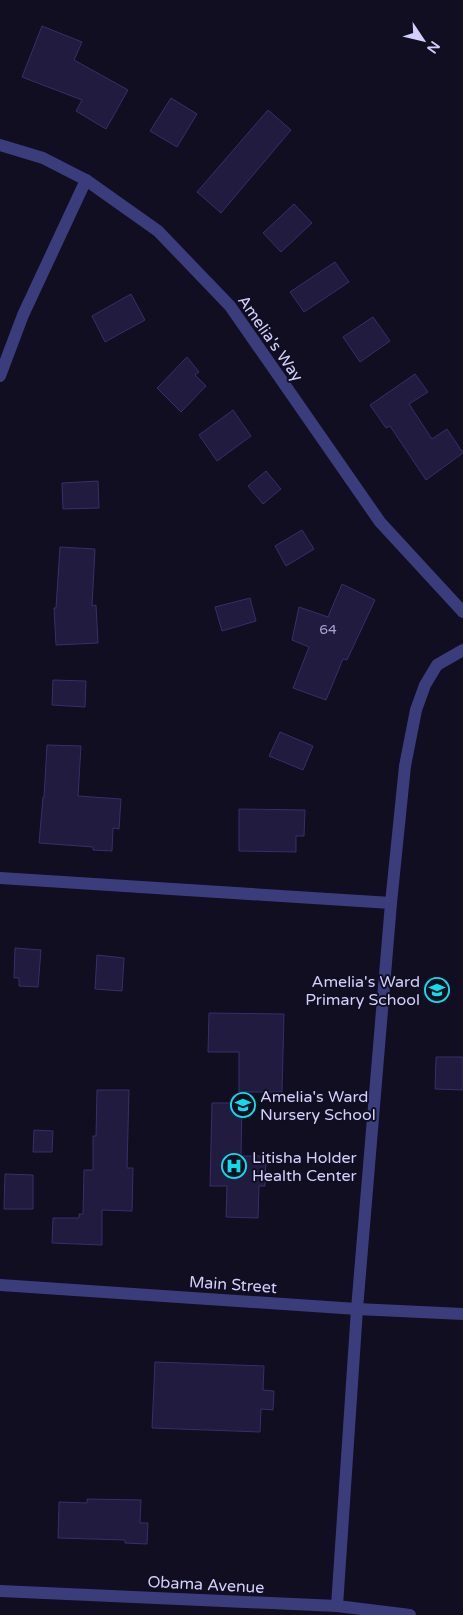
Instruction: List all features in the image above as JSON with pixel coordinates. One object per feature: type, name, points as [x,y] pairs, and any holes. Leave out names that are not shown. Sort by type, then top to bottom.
[{"type":"street","name":"Amelia's Way","points":[[0,145],[43,158],[86,180],[158,230],[230,306],[380,522],[463,612]]},
{"type":"street","points":[[0,376],[23,315],[86,180]]},
{"type":"street","points":[[337,1606],[357,1309],[391,903],[405,766],[416,710],[426,685],[437,666],[463,650]]},
{"type":"street","points":[[0,878],[391,903]]},
{"type":"street","name":"Main Street","points":[[0,1285],[357,1309],[463,1314]]},
{"type":"street","name":"Obama Avenue","points":[[0,1591],[337,1606],[410,1615]]},
{"type":"building","points":[[42,26],[82,42],[74,60],[128,90],[106,129],[76,111],[82,100],[22,77]]},
{"type":"building","points":[[171,98],[197,114],[177,147],[150,131]]},
{"type":"building","points":[[268,110],[291,130],[221,213],[197,192]]},
{"type":"building","points":[[294,204],[312,223],[281,252],[263,233]]},
{"type":"building","points":[[335,262],[349,282],[304,312],[290,292]]},
{"type":"building","points":[[131,294],[145,320],[105,342],[92,316]]},
{"type":"building","points":[[373,317],[390,341],[360,362],[343,337]]},
{"type":"building","points":[[187,357],[199,372],[195,375],[206,386],[181,412],[157,388]]},
{"type":"building","points":[[415,374],[428,392],[409,404],[432,439],[447,429],[463,453],[426,480],[390,426],[386,428],[370,405]]},
{"type":"building","points":[[233,410],[251,436],[217,461],[199,435]]},
{"type":"building","points":[[266,471],[281,489],[263,504],[248,486]]},
{"type":"building","points":[[98,481],[99,508],[63,509],[62,483]]},
{"type":"building","points":[[302,530],[314,549],[286,566],[275,546]]},
{"type":"building","points":[[60,547],[95,549],[92,606],[96,605],[98,643],[56,645],[54,608],[56,608]]},
{"type":"building","points":[[342,584],[375,600],[347,660],[343,659],[326,700],[293,688],[309,647],[292,640],[299,607],[328,617]]},
{"type":"building","points":[[250,598],[256,621],[222,631],[215,607]]},
{"type":"building","points":[[53,680],[86,681],[85,707],[52,705]]},
{"type":"building","points":[[280,732],[313,746],[303,770],[269,756]]},
{"type":"building","points":[[47,745],[81,746],[78,796],[121,799],[119,829],[113,828],[112,851],[93,850],[93,847],[39,843]]},
{"type":"building","points":[[239,809],[305,810],[304,836],[296,836],[296,852],[239,851]]},
{"type":"building","points":[[15,948],[41,950],[38,987],[19,986],[19,978],[14,978]]},
{"type":"building","points":[[97,955],[124,958],[122,991],[95,989]]},
{"type":"building","points":[[209,1013],[284,1014],[282,1092],[239,1092],[239,1052],[208,1052]]},
{"type":"building","points":[[436,1057],[463,1057],[463,1090],[435,1089]]},
{"type":"building","points":[[97,1090],[129,1090],[127,1168],[133,1168],[132,1211],[102,1210],[102,1245],[52,1243],[53,1218],[79,1218],[79,1214],[83,1214],[84,1170],[93,1170],[93,1136],[96,1136]]},
{"type":"building","points":[[212,1103],[242,1103],[241,1156],[266,1156],[265,1186],[259,1186],[258,1218],[226,1217],[227,1186],[210,1186]]},
{"type":"building","points":[[34,1130],[53,1131],[52,1152],[33,1152]]},
{"type":"building","points":[[5,1174],[33,1175],[33,1209],[4,1209]]},
{"type":"building","points":[[155,1362],[264,1366],[263,1390],[274,1391],[273,1410],[261,1409],[260,1432],[152,1428]]},
{"type":"building","points":[[87,1499],[141,1500],[140,1523],[148,1523],[147,1544],[125,1543],[125,1540],[58,1538],[59,1502],[87,1503]]},
{"type":"place","name":"Amelia's Ward Primary School","points":[[437,990]]},
{"type":"place","name":"Amelia's Ward Nursery School","points":[[243,1105]]},
{"type":"place","name":"Litisha Holder Health Center","points":[[234,1166]]}]
